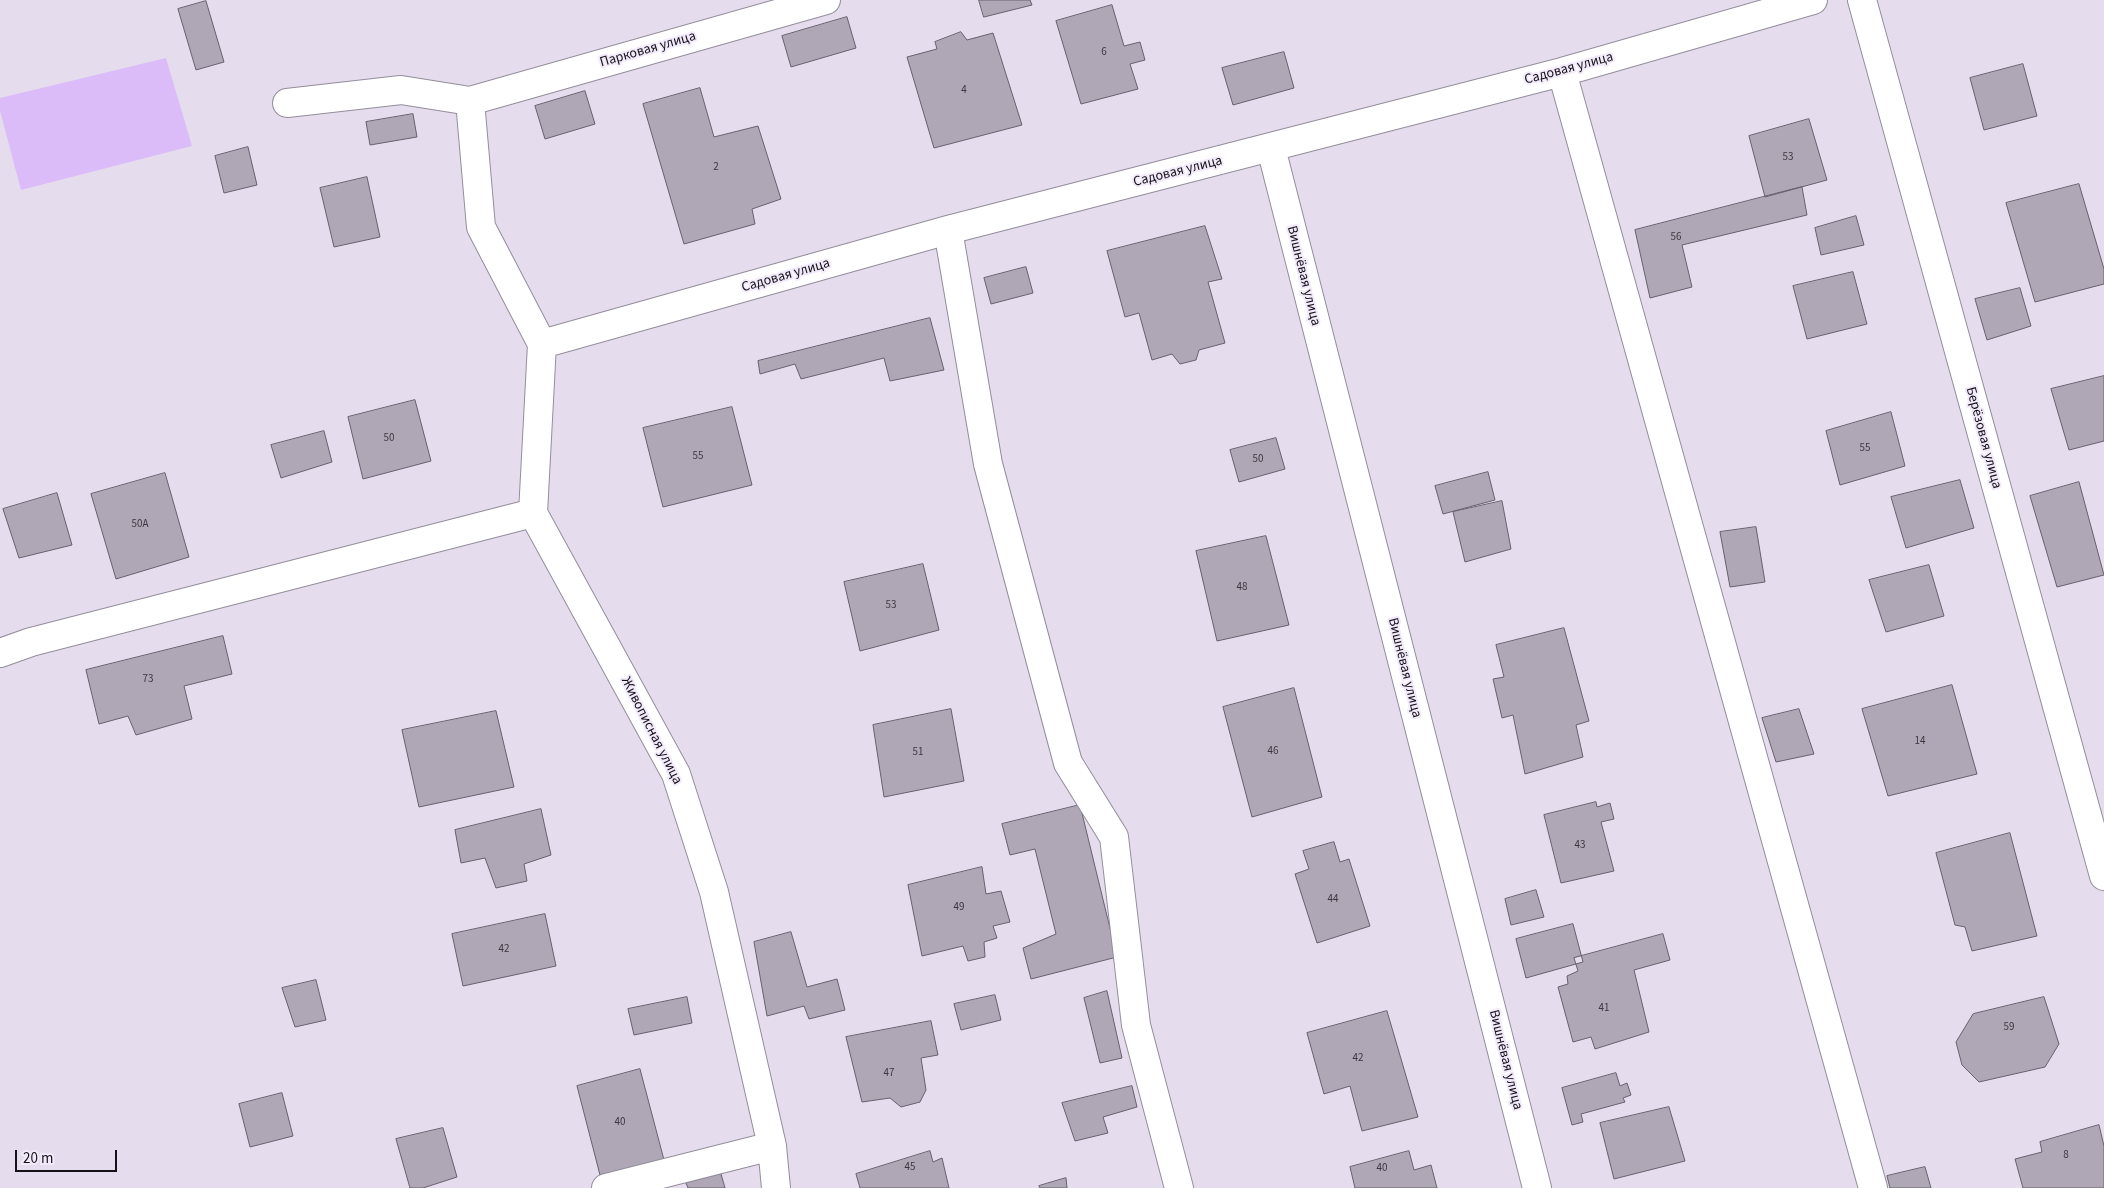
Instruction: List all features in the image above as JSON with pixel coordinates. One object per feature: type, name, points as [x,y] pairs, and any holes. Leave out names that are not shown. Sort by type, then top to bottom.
[{"type":"street","name":"Парковая улица","points":[[470,101],[826,0]]},
{"type":"street","name":"Садовая улица","points":[[542,344],[948,230],[1562,72],[1813,0]]},
{"type":"street","name":"Берёзовая улица","points":[[1862,0],[2093,795],[2104,876]]},
{"type":"street","points":[[1562,72],[1873,1188]]},
{"type":"street","points":[[0,653],[31,642],[533,513],[542,344],[481,227],[470,101],[401,90],[287,103]]},
{"type":"street","name":"Вишнёвая улица","points":[[1271,148],[1537,1188]]},
{"type":"street","points":[[948,230],[988,464],[1068,763],[1114,837],[1136,1025],[1179,1188]]},
{"type":"street","name":"Живописная улица","points":[[533,513],[676,774],[714,892],[772,1146],[776,1188]]},
{"type":"street","points":[[606,1188],[772,1146]]},
{"type":"shaded area","points":[[166,58],[192,146],[21,190],[0,111],[0,98]]},
{"type":"building","points":[[979,0],[1030,0],[1032,5],[984,17]]},
{"type":"building","points":[[206,1],[224,62],[196,70],[178,9]]},
{"type":"building","points":[[1112,5],[1124,46],[1140,42],[1145,60],[1130,64],[1138,89],[1081,104],[1056,21]]},
{"type":"building","points":[[847,17],[856,48],[791,67],[782,36]]},
{"type":"building","points":[[961,32],[967,40],[993,33],[1022,125],[934,148],[907,57],[937,49],[935,42]]},
{"type":"building","points":[[1284,52],[1294,88],[1233,105],[1222,68]]},
{"type":"building","points":[[2023,64],[2037,116],[1984,130],[1970,78]]},
{"type":"building","points":[[700,88],[714,137],[758,126],[781,199],[752,209],[755,224],[684,244],[643,104]]},
{"type":"building","points":[[585,91],[595,124],[545,139],[535,106]]},
{"type":"building","points":[[413,114],[417,137],[370,145],[366,122]]},
{"type":"building","points":[[1809,119],[1827,180],[1765,197],[1749,136]]},
{"type":"building","points":[[248,147],[257,185],[224,193],[215,156]]},
{"type":"building","points":[[367,177],[380,237],[334,247],[320,188]]},
{"type":"building","points":[[2079,184],[2104,269],[2104,284],[2035,302],[2006,203]]},
{"type":"building","points":[[1802,187],[1807,215],[1682,245],[1692,287],[1650,298],[1635,230]]},
{"type":"building","points":[[1856,216],[1864,245],[1821,255],[1815,228]]},
{"type":"building","points":[[1205,226],[1222,279],[1208,282],[1225,343],[1199,350],[1196,360],[1180,364],[1172,354],[1152,360],[1139,313],[1125,317],[1107,251]]},
{"type":"building","points":[[1026,267],[1033,293],[991,304],[984,278]]},
{"type":"building","points":[[1853,272],[1867,324],[1807,339],[1793,286]]},
{"type":"building","points":[[2020,288],[2031,326],[1987,340],[1975,299]]},
{"type":"building","points":[[930,318],[944,370],[890,381],[884,358],[801,379],[795,364],[760,374],[758,361]]},
{"type":"building","points":[[2104,376],[2104,441],[2069,450],[2051,389]]},
{"type":"building","points":[[415,400],[431,461],[363,479],[348,417]]},
{"type":"building","points":[[732,407],[752,485],[663,507],[643,428]]},
{"type":"building","points":[[1891,412],[1905,466],[1840,485],[1826,431]]},
{"type":"building","points":[[324,431],[332,462],[281,478],[271,445]]},
{"type":"building","points":[[1276,438],[1285,469],[1239,482],[1230,450]]},
{"type":"building","points":[[1488,472],[1495,500],[1443,514],[1435,486]]},
{"type":"building","points":[[165,473],[189,557],[116,579],[91,494]]},
{"type":"building","points":[[1960,480],[1974,528],[1906,548],[1891,497]]},
{"type":"building","points":[[2079,482],[2104,575],[2057,587],[2030,496]]},
{"type":"building","points":[[57,493],[72,545],[19,558],[3,509]]},
{"type":"building","points":[[1502,501],[1511,549],[1465,562],[1453,512]]},
{"type":"building","points":[[1756,527],[1765,582],[1730,587],[1720,532]]},
{"type":"building","points":[[1266,536],[1289,625],[1217,641],[1196,551]]},
{"type":"building","points":[[923,564],[939,630],[860,651],[844,582]]},
{"type":"building","points":[[1929,565],[1944,616],[1886,632],[1869,580]]},
{"type":"building","points":[[1564,628],[1589,721],[1576,725],[1583,757],[1525,774],[1513,715],[1502,718],[1493,679],[1504,677],[1496,645]]},
{"type":"building","points":[[223,636],[232,674],[184,686],[192,719],[136,735],[128,716],[99,724],[86,670]]},
{"type":"building","points":[[1952,685],[1977,774],[1888,796],[1862,709]]},
{"type":"building","points":[[1294,688],[1322,797],[1252,817],[1223,707]]},
{"type":"building","points":[[951,709],[964,781],[884,797],[873,725]]},
{"type":"building","points":[[1799,709],[1814,754],[1776,762],[1762,718]]},
{"type":"building","points":[[496,711],[514,787],[419,807],[402,730]]},
{"type":"building","points":[[1596,802],[1597,807],[1610,803],[1614,819],[1601,822],[1614,871],[1561,883],[1544,815]]},
{"type":"building","points":[[1080,805],[1117,957],[1031,979],[1023,948],[1056,934],[1035,849],[1010,855],[1002,824]]},
{"type":"building","points":[[541,809],[551,855],[524,864],[527,881],[496,888],[485,858],[461,863],[455,830]]},
{"type":"building","points":[[2010,833],[2037,936],[1972,951],[1965,927],[1955,925],[1936,853]]},
{"type":"building","points":[[1334,842],[1340,862],[1349,859],[1370,926],[1317,943],[1295,874],[1309,869],[1303,851]]},
{"type":"building","points":[[982,867],[986,894],[1001,891],[1010,922],[993,926],[997,938],[984,942],[985,957],[968,961],[963,946],[922,956],[908,885]]},
{"type":"building","points":[[1536,890],[1544,917],[1511,925],[1505,899]]},
{"type":"building","points":[[545,914],[556,966],[463,986],[452,934]]},
{"type":"building","points":[[1573,924],[1583,962],[1526,978],[1516,939]]},
{"type":"building","points":[[791,932],[807,987],[837,979],[845,1010],[809,1019],[804,1006],[767,1016],[754,942]]},
{"type":"building","points":[[1663,934],[1670,960],[1634,970],[1649,1032],[1595,1049],[1591,1037],[1573,1042],[1558,987],[1568,984],[1567,976],[1578,971],[1574,958]]},
{"type":"building","points":[[316,980],[326,1020],[295,1027],[282,988]]},
{"type":"building","points":[[1107,991],[1122,1058],[1100,1063],[1084,998]]},
{"type":"building","points":[[995,995],[1001,1020],[961,1030],[954,1004]]},
{"type":"building","points":[[687,997],[692,1023],[634,1035],[628,1009]]},
{"type":"building","points":[[2044,997],[2059,1044],[2045,1067],[1979,1082],[1962,1065],[1956,1042],[1973,1014]]},
{"type":"building","points":[[1387,1011],[1418,1117],[1362,1131],[1350,1086],[1324,1094],[1307,1033]]},
{"type":"building","points":[[931,1021],[938,1055],[921,1058],[926,1090],[920,1102],[901,1107],[890,1098],[862,1102],[846,1037]]},
{"type":"building","points":[[640,1069],[664,1160],[600,1175],[577,1086]]},
{"type":"building","points":[[1616,1073],[1620,1086],[1627,1083],[1631,1095],[1623,1098],[1625,1102],[1581,1114],[1583,1122],[1572,1125],[1562,1088]]},
{"type":"building","points":[[1132,1086],[1137,1107],[1103,1117],[1108,1133],[1075,1141],[1062,1103]]},
{"type":"building","points":[[282,1093],[293,1136],[250,1147],[239,1104]]},
{"type":"building","points":[[1669,1107],[1685,1161],[1614,1179],[1600,1123]]},
{"type":"building","points":[[2099,1125],[2104,1146],[2104,1188],[2023,1188],[2015,1159],[2042,1152],[2040,1142]]},
{"type":"building","points":[[443,1128],[457,1177],[423,1188],[410,1188],[396,1139]]},
{"type":"building","points":[[930,1151],[933,1162],[942,1158],[949,1188],[860,1188],[856,1174]]},
{"type":"building","points":[[1409,1151],[1414,1170],[1431,1165],[1437,1188],[1355,1188],[1350,1167]]},
{"type":"building","points":[[1925,1167],[1931,1188],[1890,1188],[1887,1176]]},
{"type":"building","points":[[721,1174],[725,1188],[688,1188],[686,1183]]},
{"type":"building","points":[[1066,1178],[1067,1188],[1040,1188],[1039,1186]]}]
